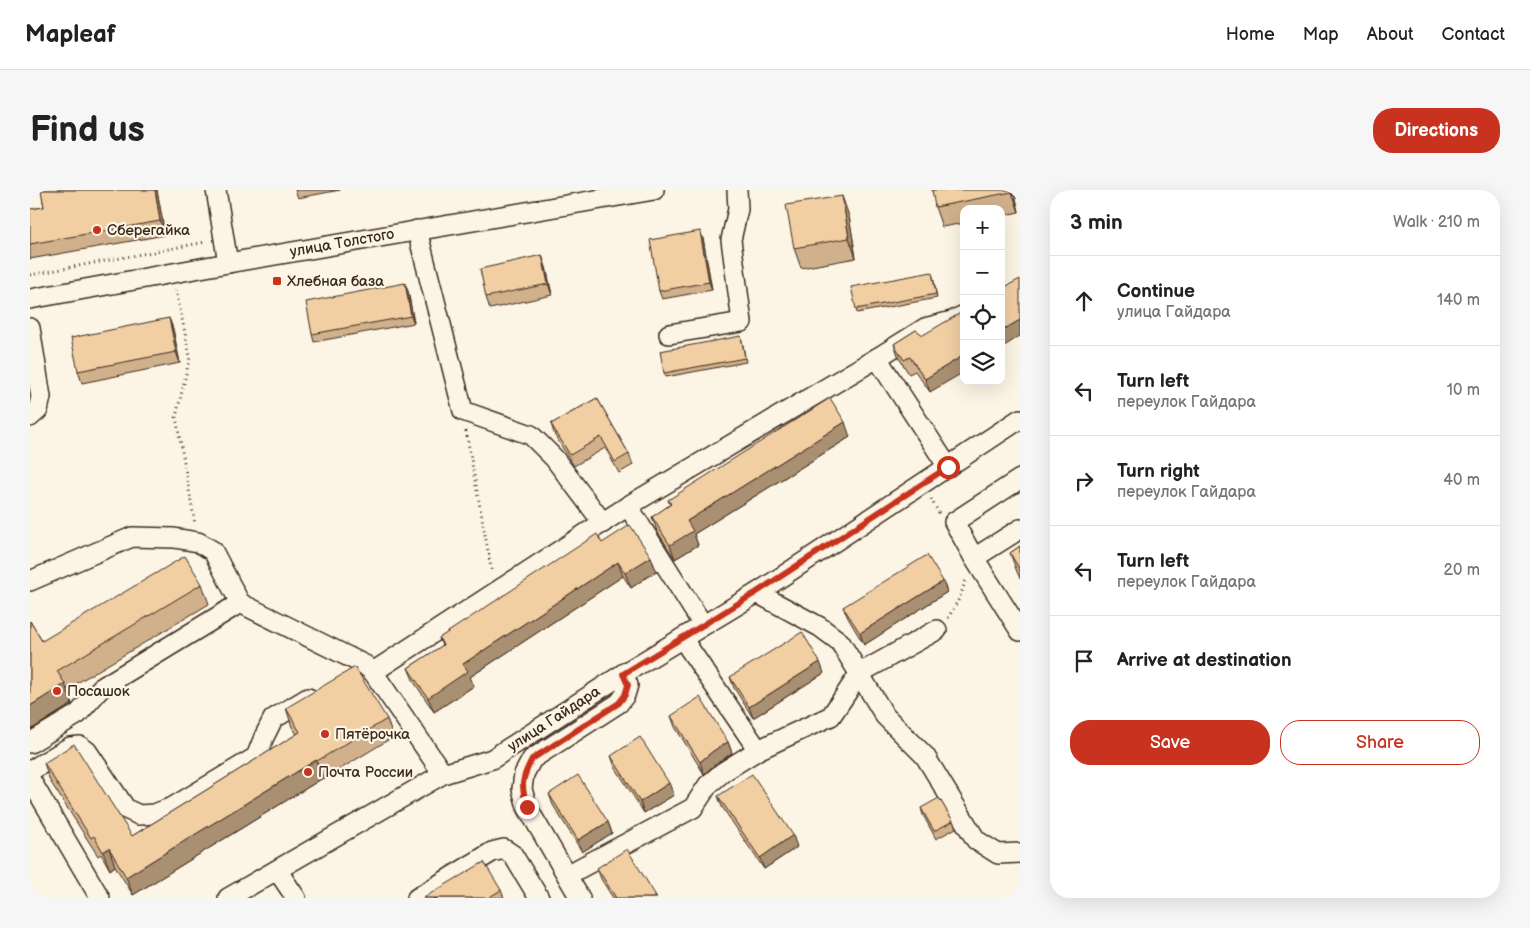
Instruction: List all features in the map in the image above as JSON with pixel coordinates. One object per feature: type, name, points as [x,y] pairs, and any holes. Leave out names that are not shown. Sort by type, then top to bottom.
[{"type":"street","points":[[216,190],[228,263]]},
{"type":"street","name":"улица Толстого","points":[[30,299],[654,190]]},
{"type":"street","points":[[669,334],[742,322],[731,240],[738,209],[737,190]]},
{"type":"street","points":[[417,230],[463,411],[531,435],[554,458],[603,523]]},
{"type":"street","points":[[348,675],[369,669],[496,592],[628,506],[925,328],[960,317]]},
{"type":"street","points":[[30,328],[40,397],[38,410],[30,417]]},
{"type":"street","points":[[876,358],[948,467]]},
{"type":"street","name":"улица Гайдара","points":[[228,898],[443,774],[492,759],[623,674],[757,592],[1020,419]]},
{"type":"street","points":[[1020,479],[954,522],[970,566],[1020,631]]},
{"type":"street","points":[[628,506],[703,625]]},
{"type":"street","points":[[970,566],[1020,529]]},
{"type":"street","points":[[30,581],[132,537],[174,538],[198,542],[212,551],[240,603],[369,669],[443,774]]},
{"type":"street","points":[[757,592],[820,627],[840,642],[885,716],[925,756],[976,840],[998,854],[1020,853]]},
{"type":"street","points":[[30,743],[78,714],[101,688],[240,603]]},
{"type":"street","points":[[567,875],[693,808],[708,785],[723,772],[758,750],[831,716],[860,673],[937,630]]},
{"type":"street","points":[[682,638],[758,750]]},
{"type":"street","points":[[580,898],[527,807],[522,789],[524,774],[532,759],[619,703],[625,695],[628,685],[623,674]]},
{"type":"street","points":[[30,771],[70,748],[80,746],[87,751],[126,810],[139,815],[154,814],[172,807],[256,757],[274,718],[323,689]]},
{"type":"street","points":[[30,779],[100,898]]},
{"type":"street","points":[[417,898],[492,852],[504,849],[513,856],[539,898]]},
{"type":"street","points":[[277,870],[296,898]]},
{"type":"path","points":[[30,275],[224,239]]},
{"type":"path","points":[[172,273],[190,357],[176,418],[198,542]]},
{"type":"path","points":[[463,411],[496,592]]},
{"type":"path","points":[[937,630],[950,615],[960,598],[970,566]]},
{"type":"building","name":"Сберегайка","points":[[41,190],[155,190],[160,221],[30,244],[30,209],[44,207]]},
{"type":"building","points":[[932,190],[1011,190],[1012,192],[935,207]]},
{"type":"building","points":[[842,196],[849,238],[794,248],[786,205]]},
{"type":"building","points":[[700,231],[709,282],[659,291],[650,240]]},
{"type":"building","points":[[542,255],[548,284],[486,297],[480,269]]},
{"type":"building","points":[[932,272],[936,294],[856,309],[851,287]]},
{"type":"building","points":[[1020,279],[1020,320],[1005,329],[1005,295],[1005,287]]},
{"type":"building","points":[[405,283],[411,316],[312,334],[306,302]]},
{"type":"building","points":[[960,313],[960,357],[925,379],[910,357],[904,360],[894,344],[916,330],[923,335]]},
{"type":"building","points":[[169,318],[176,352],[78,371],[71,338]]},
{"type":"building","points":[[741,336],[745,358],[664,373],[660,351]]},
{"type":"building","points":[[597,398],[629,454],[615,462],[601,437],[570,455],[551,424]]},
{"type":"building","points":[[830,398],[845,422],[687,521],[693,531],[670,545],[652,517],[671,504],[668,500]]},
{"type":"building","points":[[630,525],[651,557],[625,573],[618,562],[463,664],[468,671],[428,698],[408,668],[443,645],[439,638],[597,534],[602,543]]},
{"type":"building","points":[[1020,546],[1020,570],[1010,553]]},
{"type":"building","points":[[927,555],[943,581],[860,633],[843,607]]},
{"type":"building","points":[[185,556],[202,584],[57,671],[65,684],[30,706],[30,621],[42,641]]},
{"type":"building","points":[[802,632],[820,662],[749,707],[730,677]]},
{"type":"building","points":[[355,667],[387,719],[316,760],[126,877],[109,848],[103,852],[94,836],[91,838],[44,763],[74,744],[132,836],[300,732],[286,708]]},
{"type":"building","points":[[700,697],[728,742],[700,762],[671,716]]},
{"type":"building","points":[[640,737],[669,783],[640,802],[611,756]]},
{"type":"building","points":[[752,774],[793,835],[760,858],[718,796]]},
{"type":"building","points":[[578,775],[608,822],[578,840],[549,794]]},
{"type":"building","points":[[939,798],[953,821],[934,831],[921,808]]},
{"type":"building","points":[[627,849],[656,896],[653,898],[616,898],[597,868]]},
{"type":"building","points":[[484,862],[501,890],[488,898],[423,898]]},
{"type":"place","name":"Сберегайка","points":[[97,230]]},
{"type":"place","name":"Хлебная база","points":[[277,281]]},
{"type":"place","name":"Посашок","points":[[57,691]]},
{"type":"place","name":"Пятёрочка","points":[[325,734]]},
{"type":"place","name":"Почта России","points":[[308,772]]},
{"type":"route","points":[[527,807],[522,789],[524,774],[532,759],[619,703],[625,695],[628,685],[623,674],[757,592],[948,467]]}]
